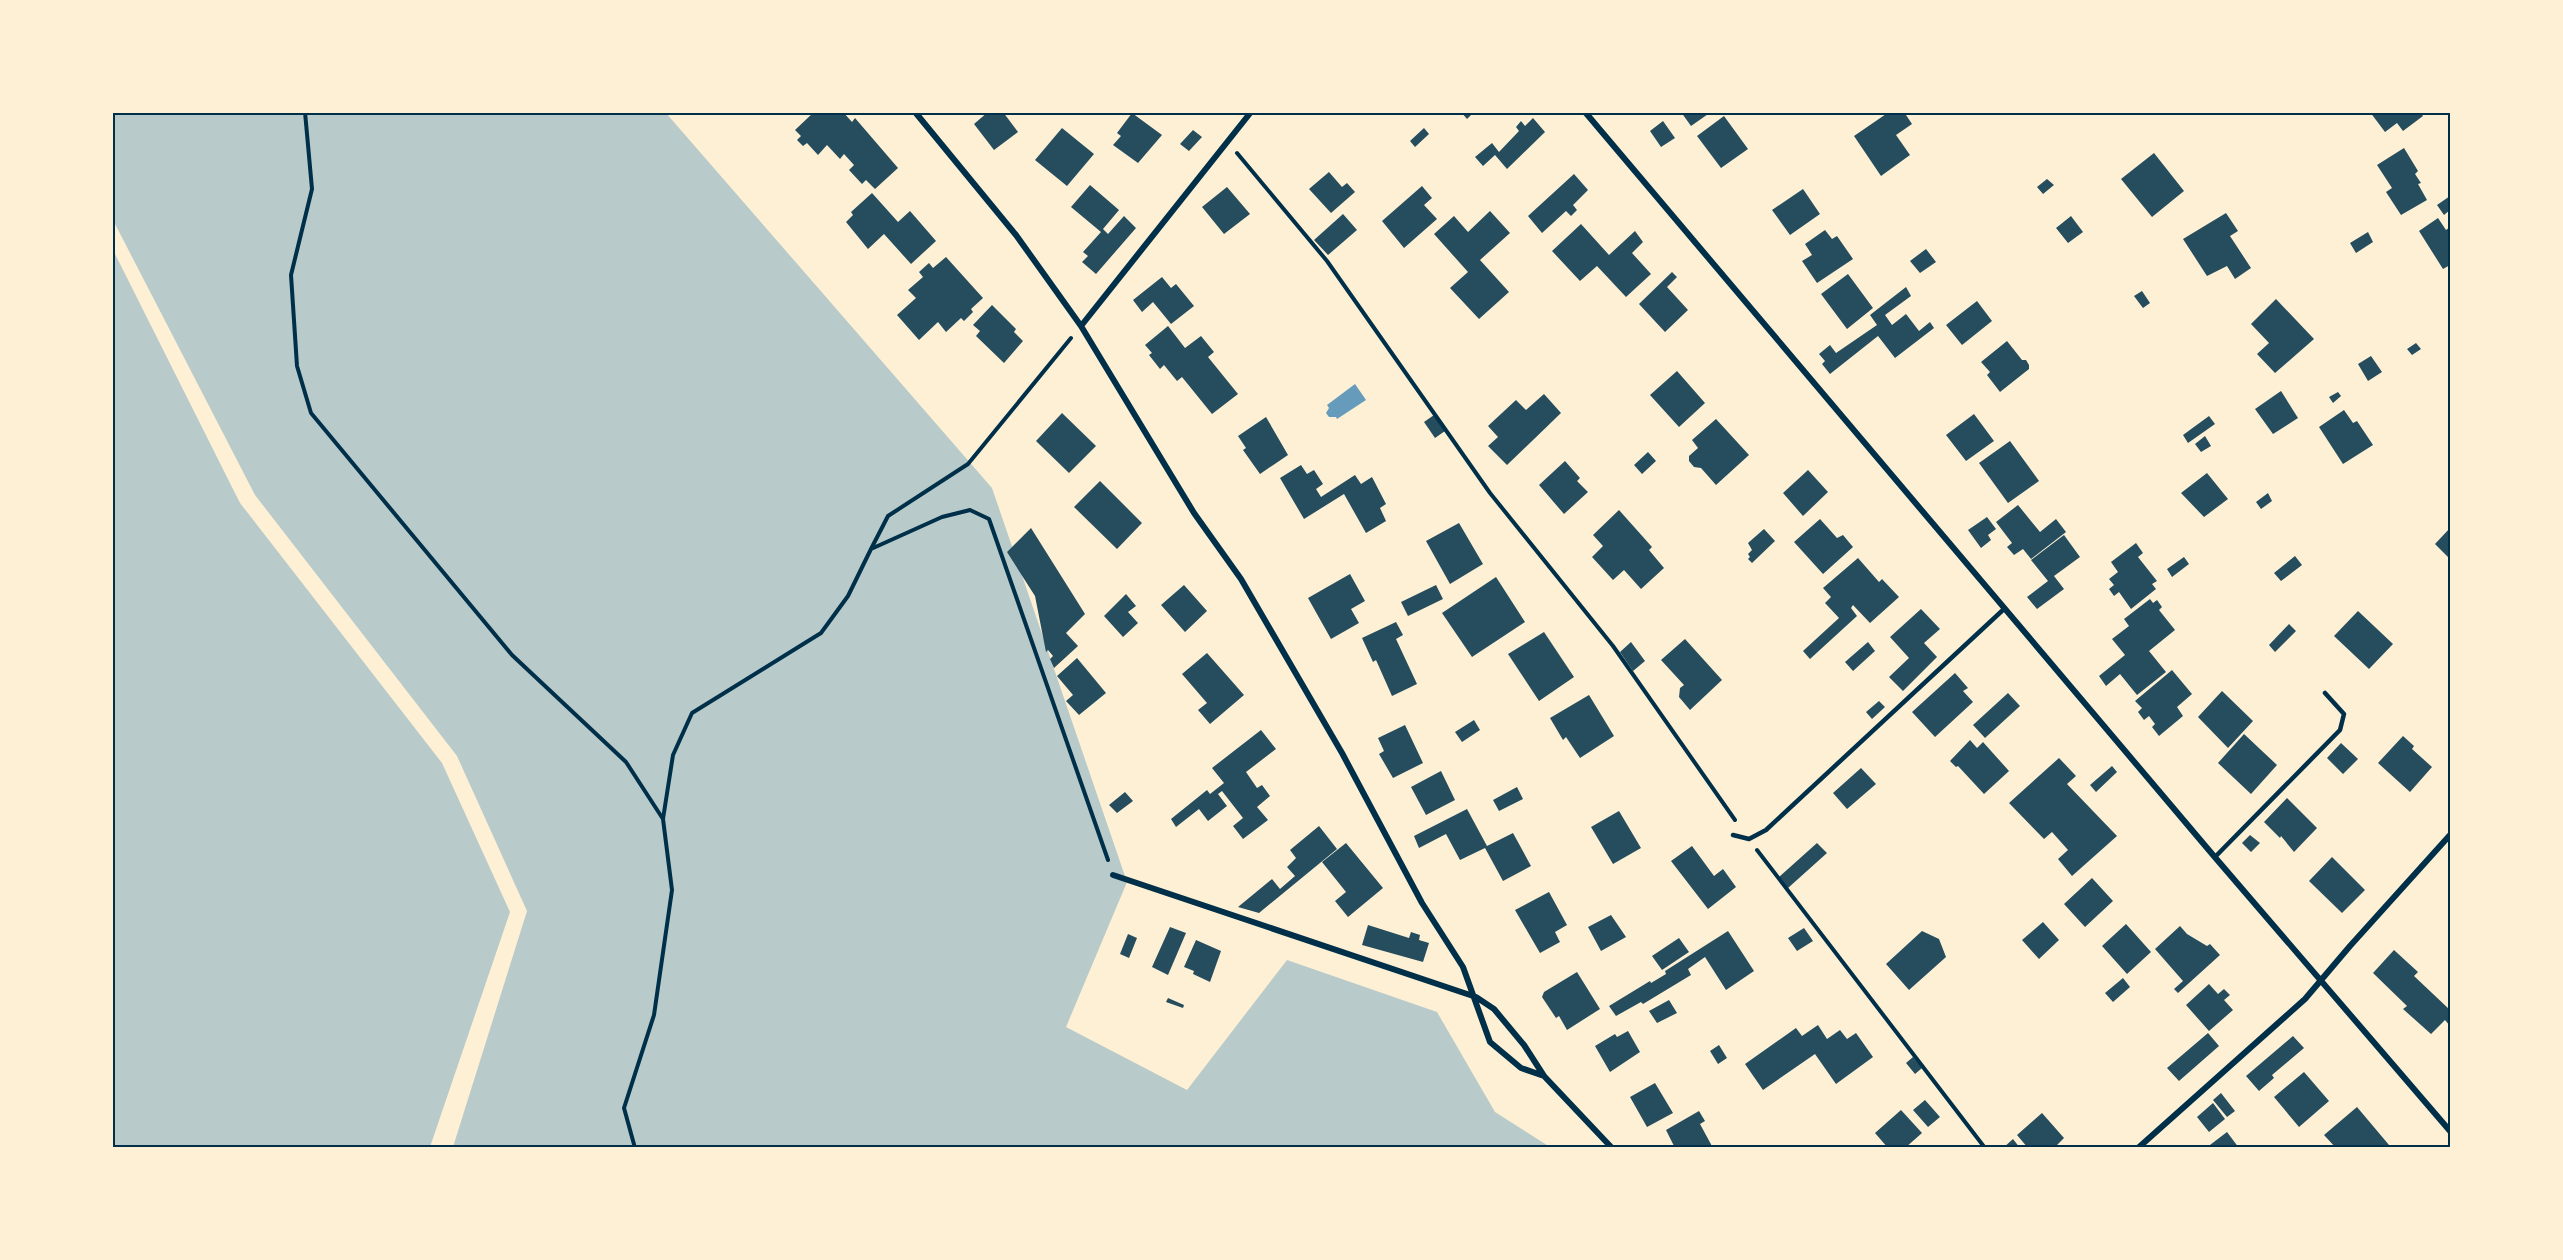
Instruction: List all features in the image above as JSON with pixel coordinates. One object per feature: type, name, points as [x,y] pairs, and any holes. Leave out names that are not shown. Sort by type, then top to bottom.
[{"type":"street","points":[[915,112],[1016,235],[1082,326],[1194,513],[1241,579],[1342,753],[1422,903],[1463,967],[1476,997],[1482,1024],[1490,1042],[1521,1068],[1544,1076]]},
{"type":"street","points":[[1082,326],[1251,112]]},
{"type":"street","points":[[1585,112],[2004,609],[2451,1131]]},
{"type":"street","points":[[2138,1148],[2305,999],[2451,835]]},
{"type":"street","points":[[1113,875],[1476,997],[1494,1009],[1524,1045],[1544,1076],[1612,1148]]},
{"type":"lane","points":[[1733,836],[1749,839],[1766,830],[2004,609]]},
{"type":"lane","points":[[2215,857],[2340,730],[2344,714],[2325,693]]},
{"type":"path","points":[[305,112],[312,189],[291,275],[297,366],[311,413],[512,655],[626,762],[663,819]]},
{"type":"path","points":[[1227,143],[1327,261],[1490,493],[1613,646],[1749,839],[1984,1148]]},
{"type":"path","points":[[635,1148],[624,1108],[654,1015],[672,890],[663,819],[673,756],[692,713],[821,633],[848,596],[888,516],[968,464],[1082,326]]},
{"type":"path","points":[[871,549],[942,517],[970,510],[989,519],[1113,875]]},
{"type":"shaded area","points":[[113,113],[666,113],[992,488],[1127,882],[1066,1027],[1187,1090],[1287,960],[1437,1012],[1495,1112],[1550,1147],[453,1147],[527,911],[457,756],[255,495],[113,220]]},
{"type":"shaded area","points":[[112,248],[240,503],[442,763],[510,912],[430,1147],[113,1147]]},
{"type":"water","points":[[1355,384],[1366,400],[1337,419],[1329,417],[1326,413],[1329,408],[1327,405]]},
{"type":"building","points":[[814,112],[843,112],[852,122],[855,118],[898,168],[875,189],[866,180],[862,184],[849,170],[854,165],[844,154],[840,159],[827,145],[818,155],[807,143],[803,146],[797,140],[801,136],[795,130]]},
{"type":"building","points":[[988,112],[1003,112],[1018,132],[994,150],[974,124]]},
{"type":"building","points":[[1461,112],[1474,112],[1467,119]]},
{"type":"building","points":[[1681,112],[1711,112],[1691,126]]},
{"type":"building","points":[[1889,112],[1904,112],[1912,124],[1896,135],[1910,155],[1881,176],[1854,136]]},
{"type":"building","points":[[2370,112],[2420,112],[2423,116],[2403,131],[2397,123],[2385,132]]},
{"type":"building","points":[[1132,113],[1162,135],[1138,163],[1113,145],[1121,136],[1117,133]]},
{"type":"building","points":[[1724,116],[1748,149],[1721,168],[1697,136]]},
{"type":"building","points":[[1533,118],[1545,132],[1507,169],[1495,155],[1483,166],[1475,157],[1492,143],[1499,152],[1519,131],[1516,127],[1521,121],[1525,126]]},
{"type":"building","points":[[1663,121],[1675,138],[1661,147],[1650,131]]},
{"type":"building","points":[[1062,128],[1094,154],[1067,186],[1035,160]]},
{"type":"building","points":[[1424,128],[1429,134],[1415,147],[1410,141]]},
{"type":"building","points":[[1193,130],[1202,137],[1189,151],[1180,144]]},
{"type":"building","points":[[2404,148],[2418,171],[2415,174],[2421,183],[2418,184],[2427,200],[2401,215],[2386,192],[2392,188],[2377,165]]},
{"type":"building","points":[[2154,153],[2184,191],[2152,217],[2121,179]]},
{"type":"building","points":[[1329,172],[1342,187],[1347,183],[1355,192],[1331,213],[1309,189]]},
{"type":"building","points":[[1574,174],[1588,190],[1573,205],[1577,210],[1571,216],[1566,211],[1542,233],[1528,216]]},
{"type":"building","points":[[2047,179],[2054,185],[2043,194],[2037,187]]},
{"type":"building","points":[[1090,185],[1119,210],[1103,229],[1108,234],[1124,216],[1136,228],[1096,274],[1082,262],[1088,256],[1083,252],[1101,232],[1071,207]]},
{"type":"building","points":[[1422,186],[1432,198],[1424,205],[1437,219],[1404,248],[1382,221]]},
{"type":"building","points":[[1227,187],[1250,214],[1224,234],[1202,207]]},
{"type":"building","points":[[1803,189],[1820,214],[1790,235],[1772,210]]},
{"type":"building","points":[[872,193],[898,222],[910,211],[936,241],[911,264],[884,234],[868,249],[846,222],[853,215],[851,212]]},
{"type":"building","points":[[2450,196],[2450,210],[2444,215],[2437,205]]},
{"type":"building","points":[[1490,211],[1510,233],[1480,260],[1509,292],[1479,319],[1450,288],[1468,272],[1434,234],[1454,216],[1468,232]]},
{"type":"building","points":[[2226,213],[2238,231],[2230,236],[2251,268],[2235,279],[2227,266],[2207,276],[2183,239]]},
{"type":"building","points":[[1343,214],[1357,230],[1328,255],[1314,240]]},
{"type":"building","points":[[2071,216],[2083,232],[2068,243],[2056,228]]},
{"type":"building","points":[[2438,218],[2446,230],[2450,227],[2450,265],[2443,269],[2419,231]]},
{"type":"building","points":[[1581,224],[1609,255],[1635,231],[1643,242],[1632,253],[1651,274],[1626,297],[1597,266],[1580,281],[1552,251]]},
{"type":"building","points":[[1825,230],[1832,239],[1837,236],[1853,259],[1817,283],[1802,261],[1812,255],[1805,244]]},
{"type":"building","points":[[2368,232],[2373,242],[2356,253],[2350,243]]},
{"type":"building","points":[[1926,249],[1936,262],[1920,273],[1910,261]]},
{"type":"building","points":[[946,257],[983,298],[971,309],[973,312],[964,321],[961,318],[946,332],[938,322],[919,340],[897,315],[916,298],[908,290],[923,277],[919,272],[929,263],[933,268]]},
{"type":"building","points":[[1672,272],[1677,277],[1667,287],[1688,310],[1665,332],[1639,304]]},
{"type":"building","points":[[1848,274],[1873,308],[1847,329],[1821,294]]},
{"type":"building","points":[[1162,277],[1171,288],[1176,284],[1194,306],[1171,324],[1153,302],[1142,312],[1133,300]]},
{"type":"building","points":[[1906,287],[1911,296],[1885,315],[1892,325],[1906,314],[1919,331],[1930,322],[1934,328],[1895,358],[1878,336],[1830,374],[1822,364],[1825,361],[1819,354],[1830,345],[1836,353],[1877,325],[1870,315]]},
{"type":"building","points":[[2142,291],[2150,303],[2143,308],[2134,296]]},
{"type":"building","points":[[2276,299],[2314,339],[2275,373],[2257,354],[2269,343],[2251,324]]},
{"type":"building","points":[[1977,301],[1992,321],[1962,345],[1946,325]]},
{"type":"building","points":[[992,305],[1016,329],[1014,332],[1023,341],[1004,363],[976,336],[980,331],[973,325]]},
{"type":"building","points":[[1168,326],[1185,348],[1201,336],[1214,352],[1208,357],[1238,394],[1212,414],[1182,377],[1177,381],[1164,365],[1160,369],[1149,355],[1152,353],[1145,345]]},
{"type":"building","points":[[2007,341],[2022,360],[2026,360],[2029,369],[2000,392],[1987,375],[1990,372],[1981,362]]},
{"type":"building","points":[[2416,343],[2421,349],[2412,355],[2407,349]]},
{"type":"building","points":[[2371,356],[2382,372],[2368,381],[2358,364]]},
{"type":"building","points":[[1677,371],[1705,403],[1679,427],[1650,395]]},
{"type":"building","points":[[2281,391],[2298,418],[2273,434],[2255,409]]},
{"type":"building","points":[[2338,392],[2341,396],[2333,403],[2329,397]]},
{"type":"building","points":[[1544,394],[1561,413],[1507,465],[1488,446],[1498,437],[1488,426],[1516,400],[1526,410]]},
{"type":"building","points":[[2344,410],[2353,423],[2357,421],[2373,445],[2343,464],[2319,427]]},
{"type":"building","points":[[1062,413],[1096,446],[1069,473],[1036,441]]},
{"type":"building","points":[[1974,414],[1994,441],[1966,461],[1946,435]]},
{"type":"building","points":[[1434,415],[1445,431],[1435,438],[1424,422]]},
{"type":"building","points":[[2209,416],[2215,424],[2188,443],[2183,435]]},
{"type":"building","points":[[1266,417],[1288,455],[1260,474],[1243,450],[1246,448],[1238,436]]},
{"type":"building","points":[[1716,419],[1749,455],[1716,485],[1701,468],[1694,467],[1689,461],[1689,456],[1698,448],[1692,440]]},
{"type":"building","points":[[2205,436],[2211,446],[2201,452],[2195,444]]},
{"type":"building","points":[[2010,441],[2039,481],[2008,503],[1979,463]]},
{"type":"building","points":[[1648,452],[1656,461],[1642,474],[1634,465]]},
{"type":"building","points":[[1565,461],[1580,478],[1577,481],[1588,492],[1564,514],[1539,485]]},
{"type":"building","points":[[1301,465],[1307,474],[1314,470],[1323,484],[1316,489],[1321,497],[1355,475],[1361,484],[1372,477],[1386,504],[1380,508],[1386,521],[1366,533],[1344,494],[1304,519],[1280,478]]},
{"type":"building","points":[[1808,470],[1828,492],[1803,516],[1783,493]]},
{"type":"building","points":[[2207,473],[2228,499],[2204,517],[2181,493]]},
{"type":"building","points":[[1100,481],[1142,523],[1117,549],[1074,507]]},
{"type":"building","points":[[2268,493],[2272,501],[2261,509],[2256,502]]},
{"type":"building","points":[[2018,505],[2040,532],[2056,519],[2066,532],[2031,559],[2023,549],[2014,555],[2007,547],[2012,543],[1996,522]]},
{"type":"building","points":[[1619,510],[1652,547],[1649,550],[1664,568],[1641,589],[1624,570],[1613,580],[1592,557],[1603,546],[1593,535]]},
{"type":"building","points":[[1987,517],[1996,529],[1988,535],[1991,540],[1981,548],[1968,530]]},
{"type":"building","points":[[1820,519],[1837,538],[1843,535],[1853,547],[1823,574],[1794,542]]},
{"type":"building","points":[[1459,523],[1483,564],[1450,584],[1426,541]]},
{"type":"building","points":[[1031,528],[1085,614],[1066,633],[1078,646],[1054,668],[1050,659],[1053,656],[1048,650],[1046,652],[1035,596],[1007,552]]},
{"type":"building","points":[[2450,528],[2450,559],[2435,544]]},
{"type":"building","points":[[1764,529],[1775,541],[1752,563],[1748,559],[1750,557],[1748,554],[1752,550],[1748,543]]},
{"type":"building","points":[[2064,535],[2080,557],[2054,576],[2064,589],[2037,609],[2027,597],[2048,581],[2031,560]]},
{"type":"building","points":[[2136,543],[2143,553],[2138,557],[2157,581],[2152,584],[2156,589],[2131,609],[2119,592],[2114,596],[2109,589],[2114,585],[2109,579],[2118,572],[2111,562]]},
{"type":"building","points":[[2295,556],[2302,565],[2281,581],[2274,573]]},
{"type":"building","points":[[2184,557],[2189,564],[2172,577],[2167,569]]},
{"type":"building","points":[[1858,558],[1879,582],[1882,579],[1899,597],[1870,623],[1853,605],[1851,608],[1857,616],[1810,659],[1803,651],[1839,618],[1825,603],[1831,597],[1823,588]]},
{"type":"building","points":[[1350,574],[1365,601],[1351,609],[1359,623],[1331,639],[1308,598]]},
{"type":"building","points":[[1496,577],[1525,622],[1472,657],[1442,613]]},
{"type":"building","points":[[1184,585],[1207,611],[1185,632],[1161,605]]},
{"type":"building","points":[[1436,585],[1443,599],[1408,616],[1401,602]]},
{"type":"building","points":[[1126,594],[1136,606],[1128,612],[1138,623],[1123,637],[1104,616]]},
{"type":"building","points":[[2150,599],[2153,603],[2157,600],[2162,607],[2159,610],[2175,630],[2149,651],[2166,672],[2137,695],[2120,674],[2106,686],[2099,676],[2125,655],[2112,639],[2129,626],[2124,619]]},
{"type":"building","points":[[1921,609],[1940,629],[1924,643],[1937,657],[1903,691],[1889,677],[1909,658],[1890,637]]},
{"type":"building","points":[[2358,611],[2393,644],[2369,669],[2334,636]]},
{"type":"building","points":[[1396,622],[1403,635],[1396,639],[1417,684],[1392,696],[1376,660],[1373,662],[1362,638]]},
{"type":"building","points":[[2289,624],[2296,631],[2275,652],[2269,645]]},
{"type":"building","points":[[1544,632],[1574,677],[1539,701],[1508,654]]},
{"type":"building","points":[[1685,639],[1722,680],[1690,710],[1679,697],[1680,688],[1684,685],[1661,660]]},
{"type":"building","points":[[1631,642],[1645,661],[1633,671],[1620,652]]},
{"type":"building","points":[[1868,642],[1875,651],[1853,671],[1845,662]]},
{"type":"building","points":[[1207,653],[1244,695],[1210,724],[1198,710],[1207,703],[1182,674]]},
{"type":"building","points":[[1077,658],[1106,693],[1079,715],[1066,701],[1073,695],[1057,676]]},
{"type":"building","points":[[2172,670],[2192,694],[2177,707],[2183,716],[2159,736],[2152,727],[2155,724],[2149,716],[2144,720],[2138,712],[2142,708],[2135,701]]},
{"type":"building","points":[[1955,673],[1968,688],[1963,691],[1973,702],[1935,737],[1912,712]]},
{"type":"building","points":[[2222,691],[2253,721],[2228,748],[2198,717]]},
{"type":"building","points":[[2008,693],[2020,706],[1985,738],[1973,725]]},
{"type":"building","points":[[1589,695],[1614,736],[1580,758],[1566,737],[1563,740],[1550,718]]},
{"type":"building","points":[[1879,701],[1885,707],[1872,719],[1866,712]]},
{"type":"building","points":[[1474,720],[1480,730],[1462,742],[1455,732]]},
{"type":"building","points":[[1405,725],[1423,763],[1393,778],[1379,754],[1384,751],[1378,738]]},
{"type":"building","points":[[1261,730],[1276,749],[1246,772],[1257,788],[1262,785],[1270,796],[1257,807],[1268,820],[1243,839],[1233,826],[1243,818],[1222,791],[1218,794],[1227,806],[1208,821],[1199,809],[1176,827],[1171,819],[1207,790],[1210,794],[1224,783],[1212,768]]},
{"type":"building","points":[[2244,734],[2277,765],[2251,794],[2218,763]]},
{"type":"building","points":[[2403,736],[2414,746],[2412,749],[2432,767],[2410,792],[2378,763]]},
{"type":"building","points":[[1970,740],[1977,748],[1983,742],[2009,771],[1984,794],[1958,766],[1956,767],[1950,761]]},
{"type":"building","points":[[2341,743],[2358,759],[2343,774],[2327,758]]},
{"type":"building","points":[[2059,758],[2076,776],[2067,784],[2117,836],[2072,876],[2058,859],[2068,850],[2052,832],[2044,839],[2009,803]]},
{"type":"building","points":[[2112,766],[2117,772],[2096,792],[2090,785]]},
{"type":"building","points":[[1861,768],[1876,784],[1847,809],[1833,793]]},
{"type":"building","points":[[1441,771],[1455,800],[1426,815],[1411,787]]},
{"type":"building","points":[[1517,787],[1523,799],[1499,811],[1493,800]]},
{"type":"building","points":[[1125,792],[1133,801],[1117,813],[1109,805]]},
{"type":"building","points":[[2287,798],[2317,828],[2294,852],[2281,836],[2280,838],[2264,822]]},
{"type":"building","points":[[1467,809],[1487,846],[1513,833],[1531,866],[1503,881],[1485,848],[1460,860],[1446,834],[1419,848],[1414,836]]},
{"type":"building","points":[[1619,811],[1641,848],[1613,864],[1591,827]]},
{"type":"building","points":[[1319,826],[1337,849],[1259,913],[1238,907],[1272,879],[1280,889],[1295,876],[1287,867],[1296,858],[1290,850]]},
{"type":"building","points":[[2250,835],[2260,843],[2251,852],[2242,843]]},
{"type":"building","points":[[1346,843],[1383,888],[1348,917],[1335,901],[1346,892],[1322,862]]},
{"type":"building","points":[[1817,843],[1827,853],[1788,888],[1779,877]]},
{"type":"building","points":[[1692,846],[1714,876],[1723,869],[1736,887],[1708,909],[1671,861]]},
{"type":"building","points":[[2332,857],[2365,890],[2342,913],[2309,881]]},
{"type":"building","points":[[2092,878],[2113,901],[2085,927],[2064,904]]},
{"type":"building","points":[[1549,892],[1567,925],[1555,932],[1560,942],[1540,953],[1515,910]]},
{"type":"building","points":[[1611,915],[1626,937],[1601,951],[1588,927]]},
{"type":"building","points":[[2043,922],[2059,940],[2039,959],[2022,940]]},
{"type":"building","points":[[2126,924],[2151,952],[2127,974],[2102,946]]},
{"type":"building","points":[[1368,925],[1409,938],[1411,932],[1420,935],[1419,940],[1429,943],[1423,962],[1362,945]]},
{"type":"building","points":[[2180,926],[2187,934],[2207,946],[2210,944],[2220,955],[2178,993],[2174,989],[2183,981],[2155,949]]},
{"type":"building","points":[[1170,927],[1186,933],[1168,975],[1152,967]]},
{"type":"building","points":[[1804,928],[1813,941],[1797,951],[1788,938]]},
{"type":"building","points":[[1728,931],[1754,971],[1726,990],[1705,957],[1688,969],[1691,975],[1643,1004],[1641,1002],[1616,1016],[1609,1006],[1666,974],[1665,971]]},
{"type":"building","points":[[1922,931],[1939,939],[1946,957],[1909,990],[1886,964]]},
{"type":"building","points":[[1128,934],[1137,938],[1129,958],[1120,954]]},
{"type":"building","points":[[1679,938],[1689,952],[1662,970],[1652,956]]},
{"type":"building","points":[[1196,940],[1221,951],[1210,982],[1184,967]]},
{"type":"building","points":[[2394,950],[2418,972],[2414,976],[2450,1010],[2450,1026],[2445,1020],[2431,1034],[2403,1009],[2407,1006],[2373,973]]},
{"type":"building","points":[[1577,972],[1600,1009],[1567,1030],[1559,1016],[1556,1018],[1542,997],[1544,992]]},
{"type":"building","points":[[2123,978],[2130,987],[2113,1002],[2105,993]]},
{"type":"building","points":[[2209,984],[2218,994],[2224,989],[2230,995],[2224,1000],[2233,1010],[2209,1031],[2186,1005]]},
{"type":"building","points":[[1168,998],[1184,1005],[1183,1008],[1166,1002]]},
{"type":"building","points":[[1669,1000],[1677,1013],[1657,1023],[1649,1011]]},
{"type":"building","points":[[1818,1025],[1827,1039],[1840,1030],[1847,1039],[1856,1033],[1873,1057],[1836,1084],[1815,1054],[1763,1090],[1745,1064],[1796,1028],[1802,1036]]},
{"type":"building","points":[[1628,1031],[1640,1052],[1610,1072],[1595,1046],[1615,1034],[1617,1037]]},
{"type":"building","points":[[2208,1033],[2219,1046],[2179,1081],[2167,1068]]},
{"type":"building","points":[[2293,1036],[2304,1048],[2272,1075],[2274,1078],[2259,1091],[2246,1076]]},
{"type":"building","points":[[1719,1045],[1727,1058],[1718,1064],[1710,1051]]},
{"type":"building","points":[[1913,1057],[1922,1068],[1915,1074],[1906,1063]]},
{"type":"building","points":[[2304,1072],[2329,1101],[2299,1127],[2274,1097]]},
{"type":"building","points":[[1655,1083],[1673,1113],[1647,1127],[1630,1097]]},
{"type":"building","points":[[2221,1093],[2235,1111],[2227,1117],[2213,1100]]},
{"type":"building","points":[[1925,1100],[1940,1117],[1928,1127],[1913,1110]]},
{"type":"building","points":[[2213,1103],[2225,1119],[2209,1132],[2197,1117]]},
{"type":"building","points":[[2357,1107],[2389,1145],[2386,1148],[2336,1148],[2324,1135]]},
{"type":"building","points":[[1901,1110],[1922,1133],[1905,1148],[1888,1148],[1875,1133]]},
{"type":"building","points":[[1699,1111],[1705,1121],[1700,1124],[1713,1148],[1675,1148],[1666,1130]]},
{"type":"building","points":[[2042,1113],[2064,1138],[2054,1148],[2028,1148],[2017,1135]]},
{"type":"building","points":[[2227,1132],[2239,1148],[2206,1148]]},
{"type":"building","points":[[2013,1139],[2020,1148],[2003,1148]]}]
